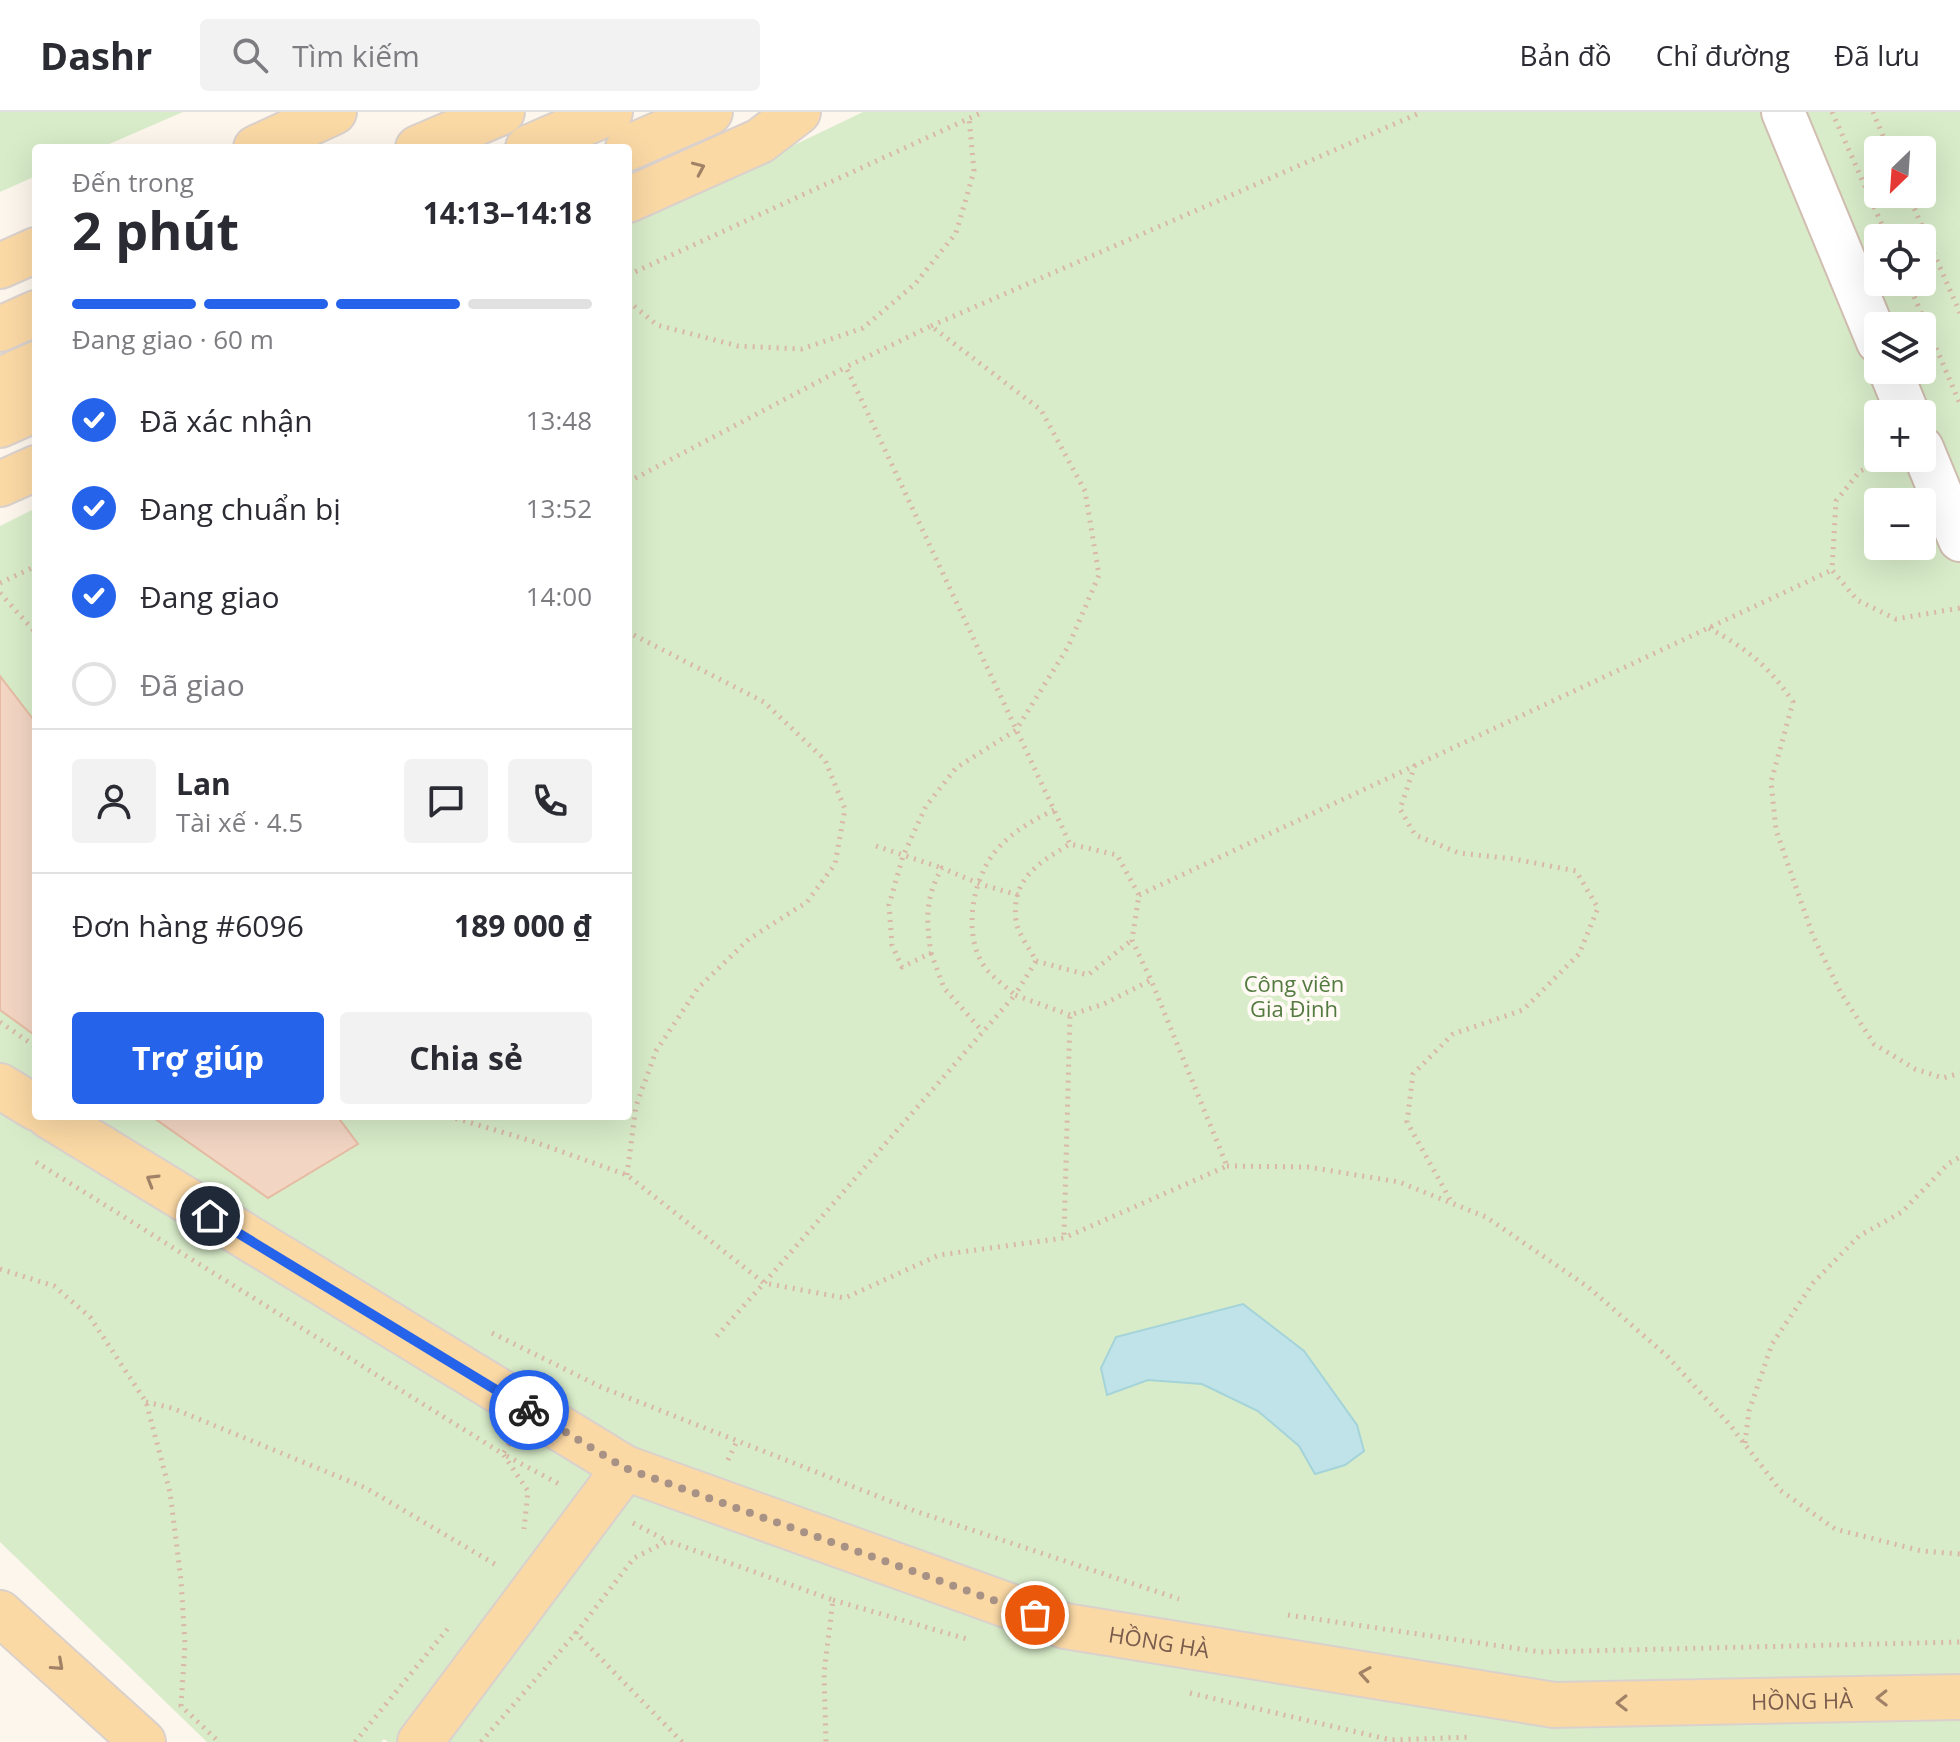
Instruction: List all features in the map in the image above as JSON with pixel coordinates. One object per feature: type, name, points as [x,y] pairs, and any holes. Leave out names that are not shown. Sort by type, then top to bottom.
[{"type":"main road","points":[[265,144],[334,112]]},
{"type":"main road","points":[[427,144],[502,112]]},
{"type":"main road","points":[[537,144],[610,112]]},
{"type":"main road","points":[[632,146],[710,112]]},
{"type":"main road","points":[[632,198],[760,141],[798,112]]},
{"type":"main road","points":[[0,266],[32,252]]},
{"type":"main road","points":[[0,329],[32,315]]},
{"type":"main road","points":[[0,380],[32,366]]},
{"type":"main road","points":[[0,425],[32,411]]},
{"type":"main road","points":[[0,484],[32,470]]},
{"type":"main road","points":[[0,1086],[32,1106]]},
{"type":"main road","name":"HỒNG HÀ","points":[[56,1120],[625,1468],[1065,1626],[1554,1705],[1960,1697]]},
{"type":"main road","points":[[420,1742],[625,1468]]},
{"type":"main road","points":[[3,1622],[143,1742]]},
{"type":"street","points":[[1783,112],[1866,312]]},
{"type":"street","points":[[1932,472],[1960,540]]},
{"type":"path","points":[[632,273],[983,112]]},
{"type":"path","points":[[632,480],[846,367],[931,326],[1422,112]]},
{"type":"path","points":[[1832,112],[1882,224]]},
{"type":"path","points":[[1873,112],[1883,136]]},
{"type":"path","points":[[632,304],[657,325],[738,346],[802,349],[863,328],[915,284],[956,233],[974,171],[969,118]]},
{"type":"path","points":[[1914,208],[1960,313]]},
{"type":"path","points":[[1914,296],[1960,404]]},
{"type":"path","points":[[931,326],[1041,410],[1085,491],[1099,575],[1068,647],[1016,730],[956,768],[926,806],[903,856],[889,905],[892,945],[902,967],[931,953]]},
{"type":"path","points":[[846,367],[1070,844]]},
{"type":"path","points":[[1864,469],[1836,501],[1832,570],[1857,600],[1896,619],[1960,608]]},
{"type":"path","points":[[0,583],[32,568]]},
{"type":"path","points":[[1139,895],[1832,570]]},
{"type":"path","points":[[0,593],[32,629]]},
{"type":"path","points":[[1709,628],[1737,644],[1774,674],[1793,702],[1771,782],[1776,830],[1813,936],[1841,993],[1874,1044],[1915,1069],[1943,1078],[1960,1073]]},
{"type":"path","points":[[627,1175],[636,1106],[656,1051],[698,988],[749,939],[807,902],[835,864],[845,809],[825,760],[764,702],[632,634]]},
{"type":"path","points":[[1415,765],[1400,809],[1415,835],[1459,853],[1514,859],[1576,871],[1598,908],[1579,954],[1523,1010],[1453,1034],[1413,1074],[1407,1122],[1453,1204]]},
{"type":"path","points":[[1054,810],[1011,836],[992,856],[980,884],[972,906],[972,938],[986,969],[1015,995],[1070,1015],[1104,1004],[1151,980]]},
{"type":"path","points":[[1132,940],[1088,975],[1036,961],[1016,923],[1018,889],[1038,863],[1070,844],[1117,855],[1139,895],[1132,940],[1227,1166]]},
{"type":"path","points":[[876,846],[1018,895]]},
{"type":"path","points":[[942,868],[931,886],[927,923],[931,953],[944,988],[983,1032]]},
{"type":"path","points":[[716,1337],[1015,995],[1036,961]]},
{"type":"path","points":[[1064,1238],[1070,1015]]},
{"type":"path","points":[[0,1022],[32,1044]]},
{"type":"path","points":[[461,1120],[627,1175],[764,1283],[845,1298],[939,1255],[1064,1238],[1227,1166],[1308,1167],[1399,1182],[1486,1217],[1588,1287],[1667,1356],[1745,1444],[1780,1490],[1835,1529],[1922,1551],[1960,1554]]},
{"type":"path","points":[[1745,1444],[1749,1411],[1772,1344],[1813,1283],[1859,1236],[1902,1212],[1948,1164],[1960,1157]]},
{"type":"path","points":[[32,1160],[503,1454],[528,1491],[523,1533]]},
{"type":"path","points":[[0,1269],[54,1286],[90,1317],[146,1402],[170,1492],[181,1580],[185,1644],[181,1706],[219,1742]]},
{"type":"path","points":[[484,1329],[601,1387],[915,1511],[1184,1600]]},
{"type":"path","points":[[146,1402],[172,1408],[366,1488],[498,1565]]},
{"type":"path","points":[[481,1742],[576,1633],[634,1558],[668,1541],[833,1600],[824,1673],[826,1742]]},
{"type":"path","points":[[492,1573],[507,1555]]},
{"type":"path","points":[[1277,1614],[1541,1652],[1960,1642]]},
{"type":"path","points":[[355,1742],[456,1618]]},
{"type":"path","points":[[576,1633],[682,1742]]},
{"type":"green space","points":[[0,112],[183,112],[109,144],[32,144],[32,178],[0,192]]},
{"type":"green space","name":"Công viên Gia Định","points":[[863,112],[1960,112],[1960,1742],[388,1742],[384,1739],[381,1742],[207,1742],[0,1542],[0,526],[32,510],[32,1120],[632,1120],[632,223]]},
{"type":"water","points":[[1243,1304],[1304,1351],[1357,1425],[1364,1451],[1345,1465],[1315,1474],[1299,1446],[1258,1411],[1202,1384],[1148,1380],[1107,1395],[1101,1368],[1116,1337]]},
{"type":"building","points":[[0,676],[32,718],[32,1033],[0,1010]]},
{"type":"building","points":[[157,1120],[340,1120],[358,1144],[268,1198]]},
{"type":"way so far","points":[[529,1410],[625,1468],[1035,1615]]},
{"type":"route","points":[[210,1216],[529,1410]]}]
